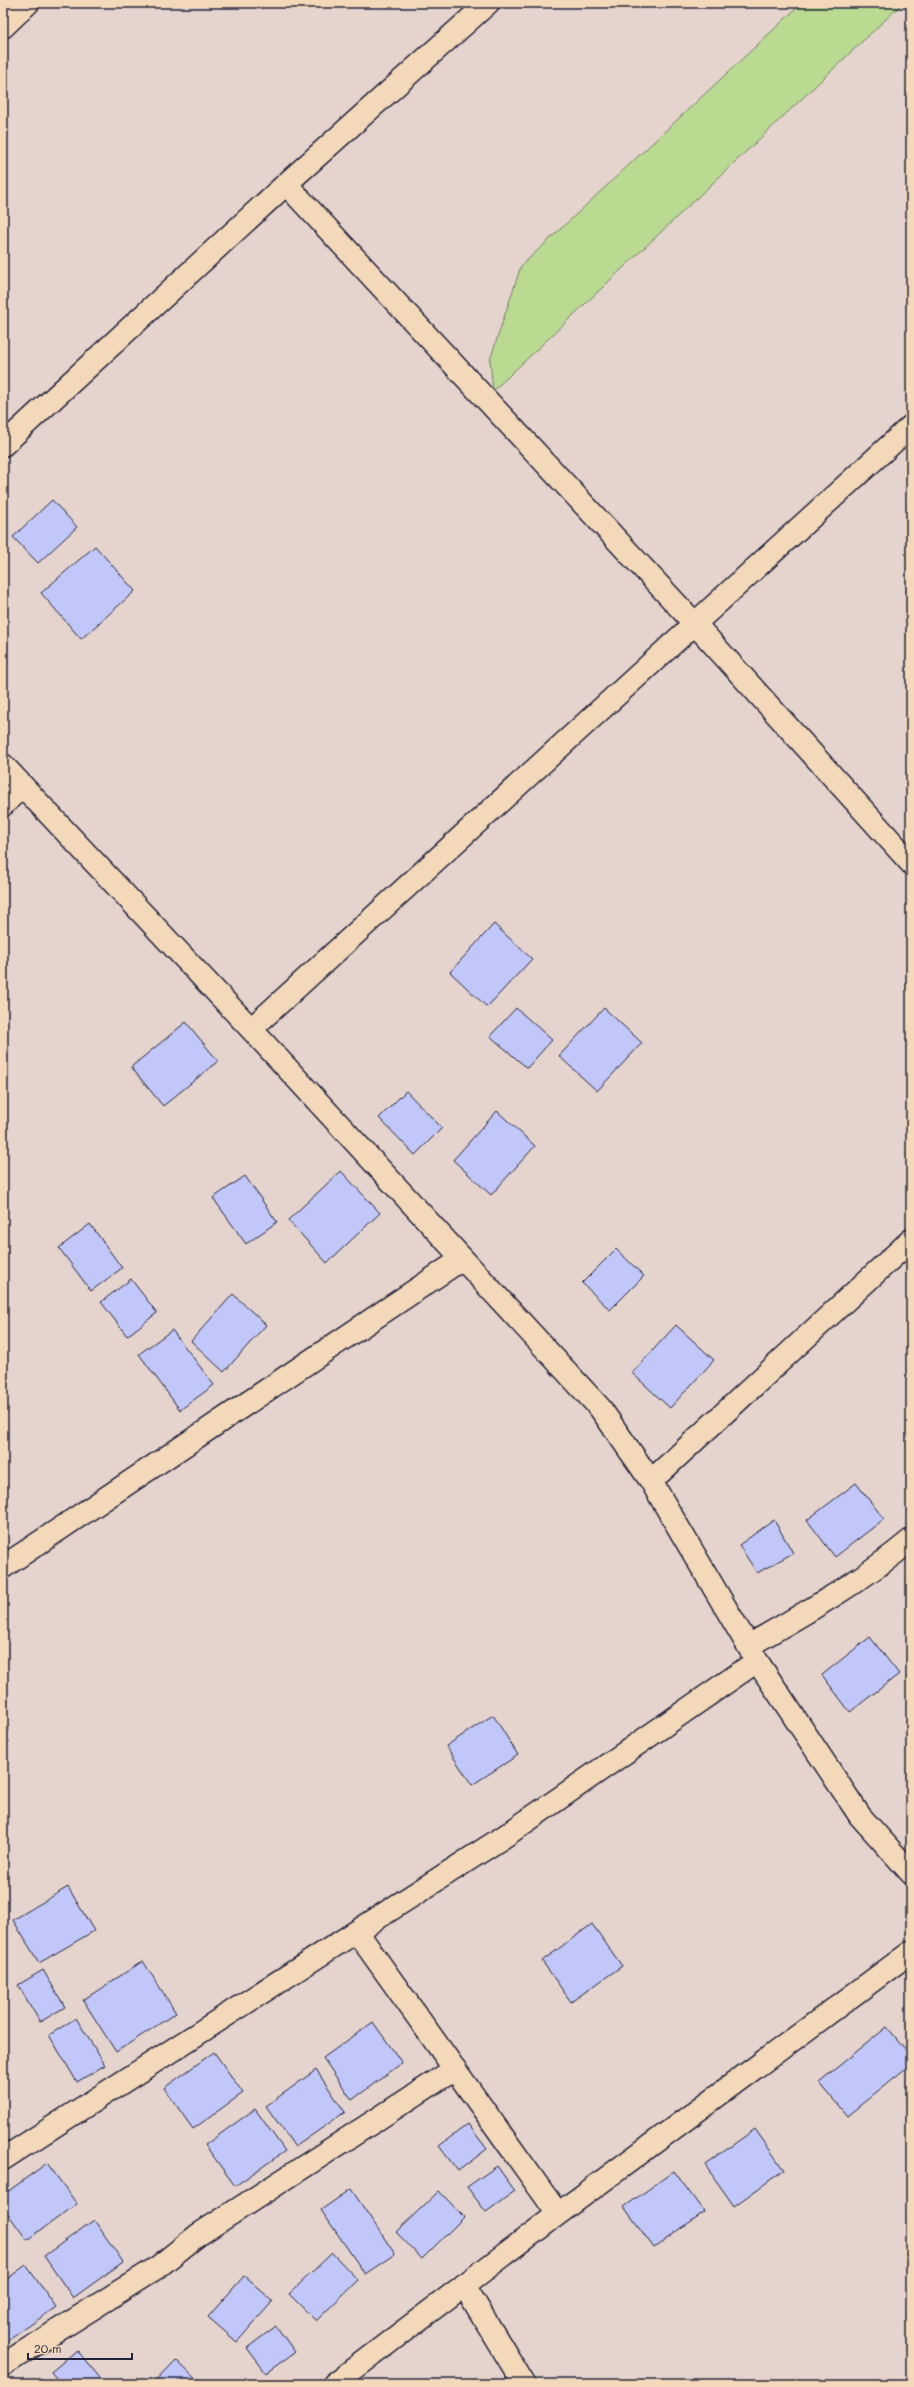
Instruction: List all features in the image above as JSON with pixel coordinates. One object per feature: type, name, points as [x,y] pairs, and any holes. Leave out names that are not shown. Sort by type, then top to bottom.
[{"type":"street","points":[[3,27],[28,3]]},
{"type":"street","points":[[3,445],[286,184],[488,3]]},
{"type":"street","points":[[286,184],[695,624],[911,863]]},
{"type":"street","points":[[251,1030],[911,426]]},
{"type":"street","points":[[3,765],[251,1030],[600,1408],[650,1482],[753,1654],[860,1816],[911,1873]]},
{"type":"street","points":[[3,805],[22,786]]},
{"type":"street","points":[[650,1482],[911,1240]]},
{"type":"street","points":[[3,1567],[462,1259]]},
{"type":"street","points":[[3,2159],[505,1836],[753,1654],[886,1561],[911,1540]]},
{"type":"street","points":[[358,1932],[558,2214]]},
{"type":"street","points":[[334,2384],[558,2214],[911,1952]]},
{"type":"street","points":[[3,2365],[158,2267],[198,2235],[455,2069]]},
{"type":"street","points":[[464,2285],[524,2384]]},
{"type":"green space","points":[[802,3],[903,3],[493,391],[490,360],[521,266]]},
{"type":"building","points":[[52,500],[77,527],[38,563],[13,537]]},
{"type":"building","points":[[95,546],[135,591],[81,639],[41,593]]},
{"type":"building","points":[[494,924],[532,959],[487,1007],[450,972]]},
{"type":"building","points":[[516,1008],[552,1040],[527,1068],[490,1036]]},
{"type":"building","points":[[604,1008],[642,1043],[597,1091],[559,1056]]},
{"type":"building","points":[[186,1022],[218,1061],[163,1106],[131,1067]]},
{"type":"building","points":[[406,1091],[442,1128],[415,1155],[379,1118]]},
{"type":"building","points":[[497,1111],[535,1146],[491,1195],[453,1160]]},
{"type":"building","points":[[341,1171],[380,1213],[327,1263],[288,1220]]},
{"type":"building","points":[[245,1176],[277,1222],[246,1244],[213,1198]]},
{"type":"building","points":[[90,1224],[122,1268],[91,1291],[59,1248]]},
{"type":"building","points":[[616,1249],[644,1276],[610,1310],[582,1283]]},
{"type":"building","points":[[131,1279],[157,1313],[127,1336],[101,1302]]},
{"type":"building","points":[[233,1294],[266,1325],[224,1372],[191,1341]]},
{"type":"building","points":[[676,1325],[714,1360],[670,1408],[632,1373]]},
{"type":"building","points":[[172,1330],[214,1385],[180,1410],[139,1354]]},
{"type":"building","points":[[856,1483],[884,1519],[835,1557],[807,1520]]},
{"type":"building","points":[[774,1520],[793,1553],[757,1573],[739,1545]]},
{"type":"building","points":[[870,1637],[899,1674],[850,1712],[822,1675]]},
{"type":"building","points":[[493,1715],[518,1755],[472,1785],[446,1746]]},
{"type":"building","points":[[68,1887],[94,1931],[39,1963],[13,1920]]},
{"type":"building","points":[[592,1924],[622,1966],[571,2002],[542,1961]]},
{"type":"building","points":[[143,1961],[176,2013],[116,2052],[83,2000]]},
{"type":"building","points":[[43,1970],[65,2007],[40,2022],[18,1985]]},
{"type":"building","points":[[76,2018],[105,2065],[77,2082],[49,2035]]},
{"type":"building","points":[[373,2022],[402,2063],[352,2100],[323,2058]]},
{"type":"building","points":[[887,2027],[911,2056],[911,2064],[847,2116],[819,2082]]},
{"type":"building","points":[[214,2052],[243,2093],[193,2129],[164,2088]]},
{"type":"building","points":[[316,2070],[345,2112],[295,2147],[266,2106]]},
{"type":"building","points":[[255,2109],[285,2151],[235,2186],[205,2145]]},
{"type":"building","points":[[468,2124],[487,2149],[458,2171],[439,2146]]},
{"type":"building","points":[[755,2129],[784,2170],[734,2206],[705,2165]]},
{"type":"building","points":[[47,2163],[77,2204],[27,2240],[3,2207],[3,2195]]},
{"type":"building","points":[[497,2166],[515,2191],[486,2212],[467,2187]]},
{"type":"building","points":[[674,2171],[704,2212],[654,2248],[624,2207]]},
{"type":"building","points":[[351,2189],[395,2254],[365,2274],[321,2210]]},
{"type":"building","points":[[439,2191],[464,2217],[422,2259],[396,2232]]},
{"type":"building","points":[[94,2220],[123,2262],[73,2298],[44,2256]]},
{"type":"building","points":[[332,2253],[358,2280],[316,2321],[289,2294]]},
{"type":"building","points":[[26,2265],[56,2307],[6,2342],[3,2338],[3,2282]]},
{"type":"building","points":[[244,2276],[273,2301],[237,2342],[208,2317]]},
{"type":"building","points":[[276,2326],[295,2352],[266,2373],[247,2348]]},
{"type":"building","points":[[77,2350],[105,2384],[61,2384],[51,2372]]},
{"type":"building","points":[[176,2360],[201,2384],[153,2384]]}]
